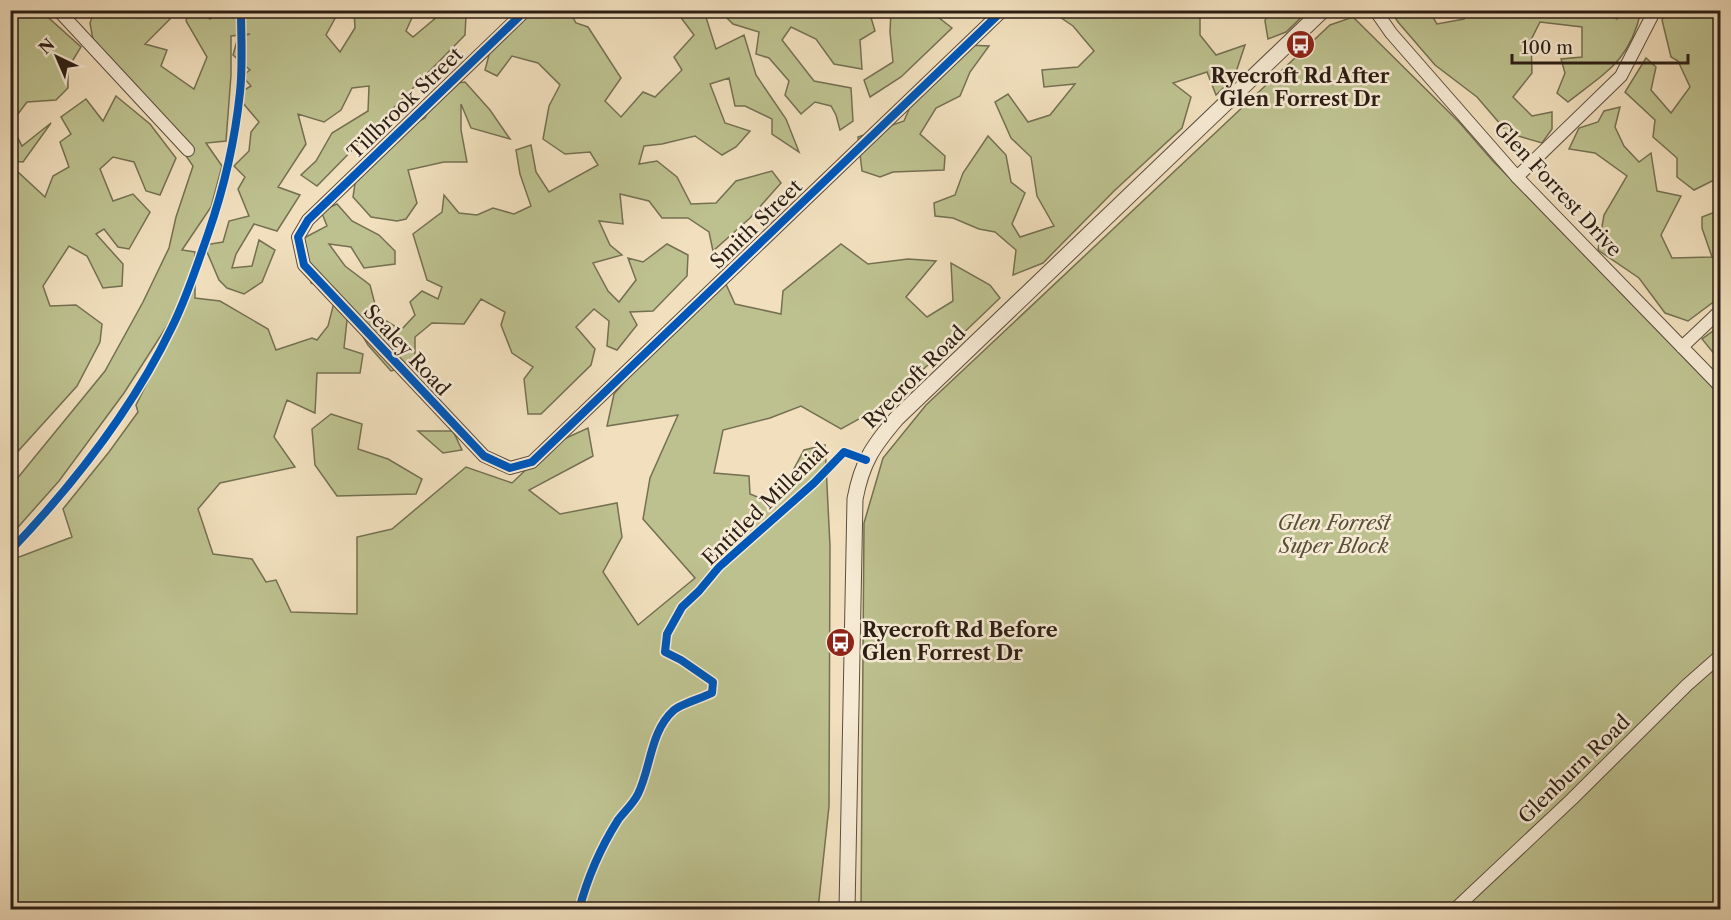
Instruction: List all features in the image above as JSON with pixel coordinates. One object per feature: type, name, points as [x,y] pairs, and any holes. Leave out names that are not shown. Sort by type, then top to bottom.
[{"type":"street","points":[[58,10],[188,150]]},
{"type":"street","name":"Tillbrook Street","points":[[308,220],[525,10]]},
{"type":"street","name":"Smith Street","points":[[532,462],[1003,10]]},
{"type":"street","name":"Glen Forrest Drive","points":[[1375,10],[1391,33],[1517,177],[1720,386]]},
{"type":"street","points":[[1517,177],[1621,76],[1655,10]]},
{"type":"street","name":"Ryecroft Road","points":[[847,909],[855,499],[859,476],[866,460],[878,440],[897,418],[1326,12]]},
{"type":"street","name":"Sealey Road","points":[[308,220],[298,237],[304,265],[484,456],[510,468],[532,462]]},
{"type":"street","points":[[1682,347],[1720,310]]},
{"type":"street","name":"Glenburn Road","points":[[1454,909],[1720,656]]},
{"type":"green space","points":[[11,10],[41,11],[81,47],[68,68],[68,88],[56,100],[27,102],[11,123]]},
{"type":"green space","points":[[94,11],[168,11],[170,19],[145,44],[167,50],[161,66],[194,89],[207,57],[186,21],[189,11],[204,11],[202,13],[210,19],[221,11],[339,11],[326,35],[340,52],[355,28],[354,11],[415,11],[406,31],[413,37],[444,11],[466,15],[465,35],[317,186],[301,175],[316,161],[332,133],[368,111],[369,86],[352,88],[341,110],[324,122],[298,114],[306,144],[278,187],[300,195],[277,231],[254,224],[236,254],[232,268],[252,266],[259,240],[275,250],[262,282],[244,294],[227,288],[219,280],[204,245],[223,242],[229,221],[249,216],[238,189],[245,177],[234,166],[249,151],[251,132],[259,122],[236,95],[251,86],[242,76],[250,70],[233,55],[238,37],[250,34],[231,36],[231,75],[226,141],[206,143],[222,166],[211,207],[182,250],[195,252],[195,298],[220,301],[268,329],[276,350],[312,338],[317,340],[328,326],[337,291],[311,283],[304,238],[327,226],[321,211],[337,204],[352,221],[379,235],[395,251],[395,264],[364,268],[351,247],[329,244],[345,266],[370,285],[378,316],[401,330],[415,315],[410,302],[422,291],[438,299],[442,287],[427,280],[413,234],[442,212],[444,195],[459,213],[477,215],[493,208],[514,214],[531,206],[520,174],[516,150],[531,145],[536,172],[549,192],[598,165],[590,152],[565,154],[543,139],[549,106],[560,85],[538,63],[512,56],[497,76],[485,70],[490,51],[530,11],[569,11],[576,23],[588,27],[621,78],[605,101],[621,117],[643,92],[655,97],[682,70],[674,57],[694,35],[676,11],[704,11],[716,49],[744,35],[756,75],[786,119],[799,152],[772,134],[772,119],[745,106],[735,106],[729,78],[710,84],[725,123],[750,131],[736,147],[722,155],[695,136],[644,146],[639,164],[657,161],[677,177],[691,204],[716,203],[736,181],[772,171],[781,183],[750,218],[713,251],[709,232],[688,218],[662,218],[649,201],[620,194],[623,224],[599,221],[610,245],[622,255],[593,263],[608,291],[619,302],[636,280],[628,258],[643,262],[667,244],[688,255],[687,276],[653,311],[630,312],[637,325],[617,350],[607,346],[609,321],[594,309],[576,327],[595,349],[591,365],[541,414],[528,414],[524,379],[533,367],[512,353],[501,325],[505,312],[481,299],[464,324],[432,323],[415,337],[415,365],[391,371],[368,345],[348,311],[344,348],[363,354],[360,373],[317,373],[315,413],[287,400],[274,437],[295,467],[220,483],[198,509],[213,554],[252,559],[266,582],[276,580],[291,612],[357,614],[357,537],[392,529],[466,467],[512,483],[553,444],[588,428],[593,456],[529,490],[560,514],[617,503],[622,537],[603,572],[638,625],[695,578],[643,519],[650,478],[678,415],[607,426],[614,394],[695,298],[725,282],[735,304],[781,314],[783,291],[841,244],[868,264],[908,259],[936,261],[906,297],[927,317],[953,301],[951,263],[990,285],[1000,298],[879,408],[841,429],[801,406],[770,418],[723,430],[714,473],[749,476],[750,494],[775,504],[804,450],[825,445],[830,546],[829,806],[818,909],[11,909],[11,560],[72,537],[63,509],[138,412],[136,405],[168,341],[176,312],[124,393],[59,481],[11,535],[11,486],[105,371],[143,302],[169,248],[176,217],[193,166],[178,144],[95,51],[90,23]]},
{"type":"green space","points":[[720,11],[869,11],[875,31],[860,40],[862,69],[834,64],[816,39],[791,27],[782,40],[814,81],[851,88],[853,121],[840,130],[831,106],[815,102],[801,114],[785,95],[789,81],[769,58],[756,54],[759,32],[733,24]]},
{"type":"green space","points":[[891,11],[935,11],[938,17],[952,28],[901,77],[870,97],[864,80],[893,62],[890,32]]},
{"type":"green space","points":[[1051,11],[1200,11],[1200,35],[1216,55],[1245,45],[1234,78],[1216,95],[1207,72],[1173,83],[1191,97],[1182,128],[1114,191],[1043,263],[1013,275],[1016,250],[995,232],[979,229],[953,218],[935,216],[934,203],[955,195],[963,173],[988,136],[1006,155],[1011,182],[1025,193],[1012,224],[1020,237],[1054,226],[1037,196],[1031,157],[1011,138],[995,102],[1008,94],[1028,122],[1050,115],[1075,84],[1044,87],[1042,70],[1078,67],[1094,51],[1073,26]]},
{"type":"green space","points":[[1268,11],[1308,11],[1286,32],[1268,39],[1265,21]]},
{"type":"green space","points":[[1391,11],[1429,11],[1437,24],[1464,19],[1470,11],[1603,11],[1617,19],[1623,11],[1641,11],[1630,42],[1615,64],[1568,102],[1557,93],[1565,73],[1561,59],[1582,57],[1582,27],[1540,22],[1531,40],[1532,73],[1513,97],[1532,116],[1552,112],[1552,129],[1542,143],[1508,133],[1477,97],[1435,65]]},
{"type":"green space","points":[[1667,11],[1720,11],[1720,183],[1718,178],[1694,190],[1677,177],[1677,158],[1653,137],[1655,120],[1625,92],[1646,58],[1656,67],[1651,90],[1671,113],[1690,87],[1678,61],[1671,57],[1662,20]]},
{"type":"green space","name":"Glen Forrest Super Block","points":[[1353,17],[1459,122],[1492,160],[1720,395],[1720,909],[861,910],[864,523],[883,458],[926,405],[1330,25]]},
{"type":"green space","points":[[966,45],[989,46],[970,72],[960,96],[936,108],[920,134],[945,156],[944,170],[893,172],[880,177],[862,171],[858,137],[904,121],[921,81]]},
{"type":"green space","points":[[465,82],[490,110],[510,139],[471,128],[461,104],[461,130],[467,162],[444,162],[408,170],[417,203],[406,219],[397,221],[371,217],[353,197],[356,177],[400,131],[425,118],[441,85]]},
{"type":"green space","points":[[116,96],[150,124],[176,158],[160,195],[146,191],[134,162],[113,157],[100,169],[113,201],[133,194],[150,212],[129,249],[118,247],[104,229],[96,234],[123,264],[122,286],[103,288],[87,256],[69,246],[43,286],[50,306],[76,305],[102,324],[100,342],[77,386],[11,459],[11,170],[19,173],[45,197],[53,176],[69,167],[60,142],[71,134],[61,117],[86,99],[103,121]]},
{"type":"green space","points":[[1620,107],[1615,127],[1624,146],[1639,162],[1651,153],[1657,191],[1681,196],[1661,235],[1672,258],[1712,257],[1702,228],[1702,217],[1720,210],[1720,297],[1688,321],[1665,313],[1639,278],[1598,250],[1604,215],[1627,176],[1595,153],[1569,149],[1579,128],[1598,122],[1604,111]]},
{"type":"green space","points":[[51,123],[23,162],[11,161],[11,124],[22,146]]},
{"type":"green space","points":[[1720,326],[1720,361],[1702,339]]},
{"type":"green space","points":[[331,414],[362,424],[358,449],[388,459],[422,479],[416,494],[337,496],[315,465],[312,429]]},
{"type":"green space","points":[[418,431],[453,431],[462,450],[443,453]]},
{"type":"cycle path","points":[[10,551],[79,473],[120,417],[156,358],[182,304],[214,217],[232,146],[241,82],[241,10]]},
{"type":"cycle path","points":[[526,10],[308,220],[298,237],[304,265],[484,456],[510,468],[532,462],[1003,10]]},
{"type":"cycle path","name":"Entitled Millenial","points":[[579,910],[590,875],[606,841],[618,820],[638,794],[660,728],[674,710],[712,693],[713,682],[665,652],[667,634],[682,607],[719,567],[814,483],[844,452],[866,460]]},
{"type":"place","name":"Ryecroft Rd After Glen Forrest Dr","points":[[1300,45]]},
{"type":"place","name":"Ryecroft Rd Before Glen Forrest Dr","points":[[841,642]]}]
